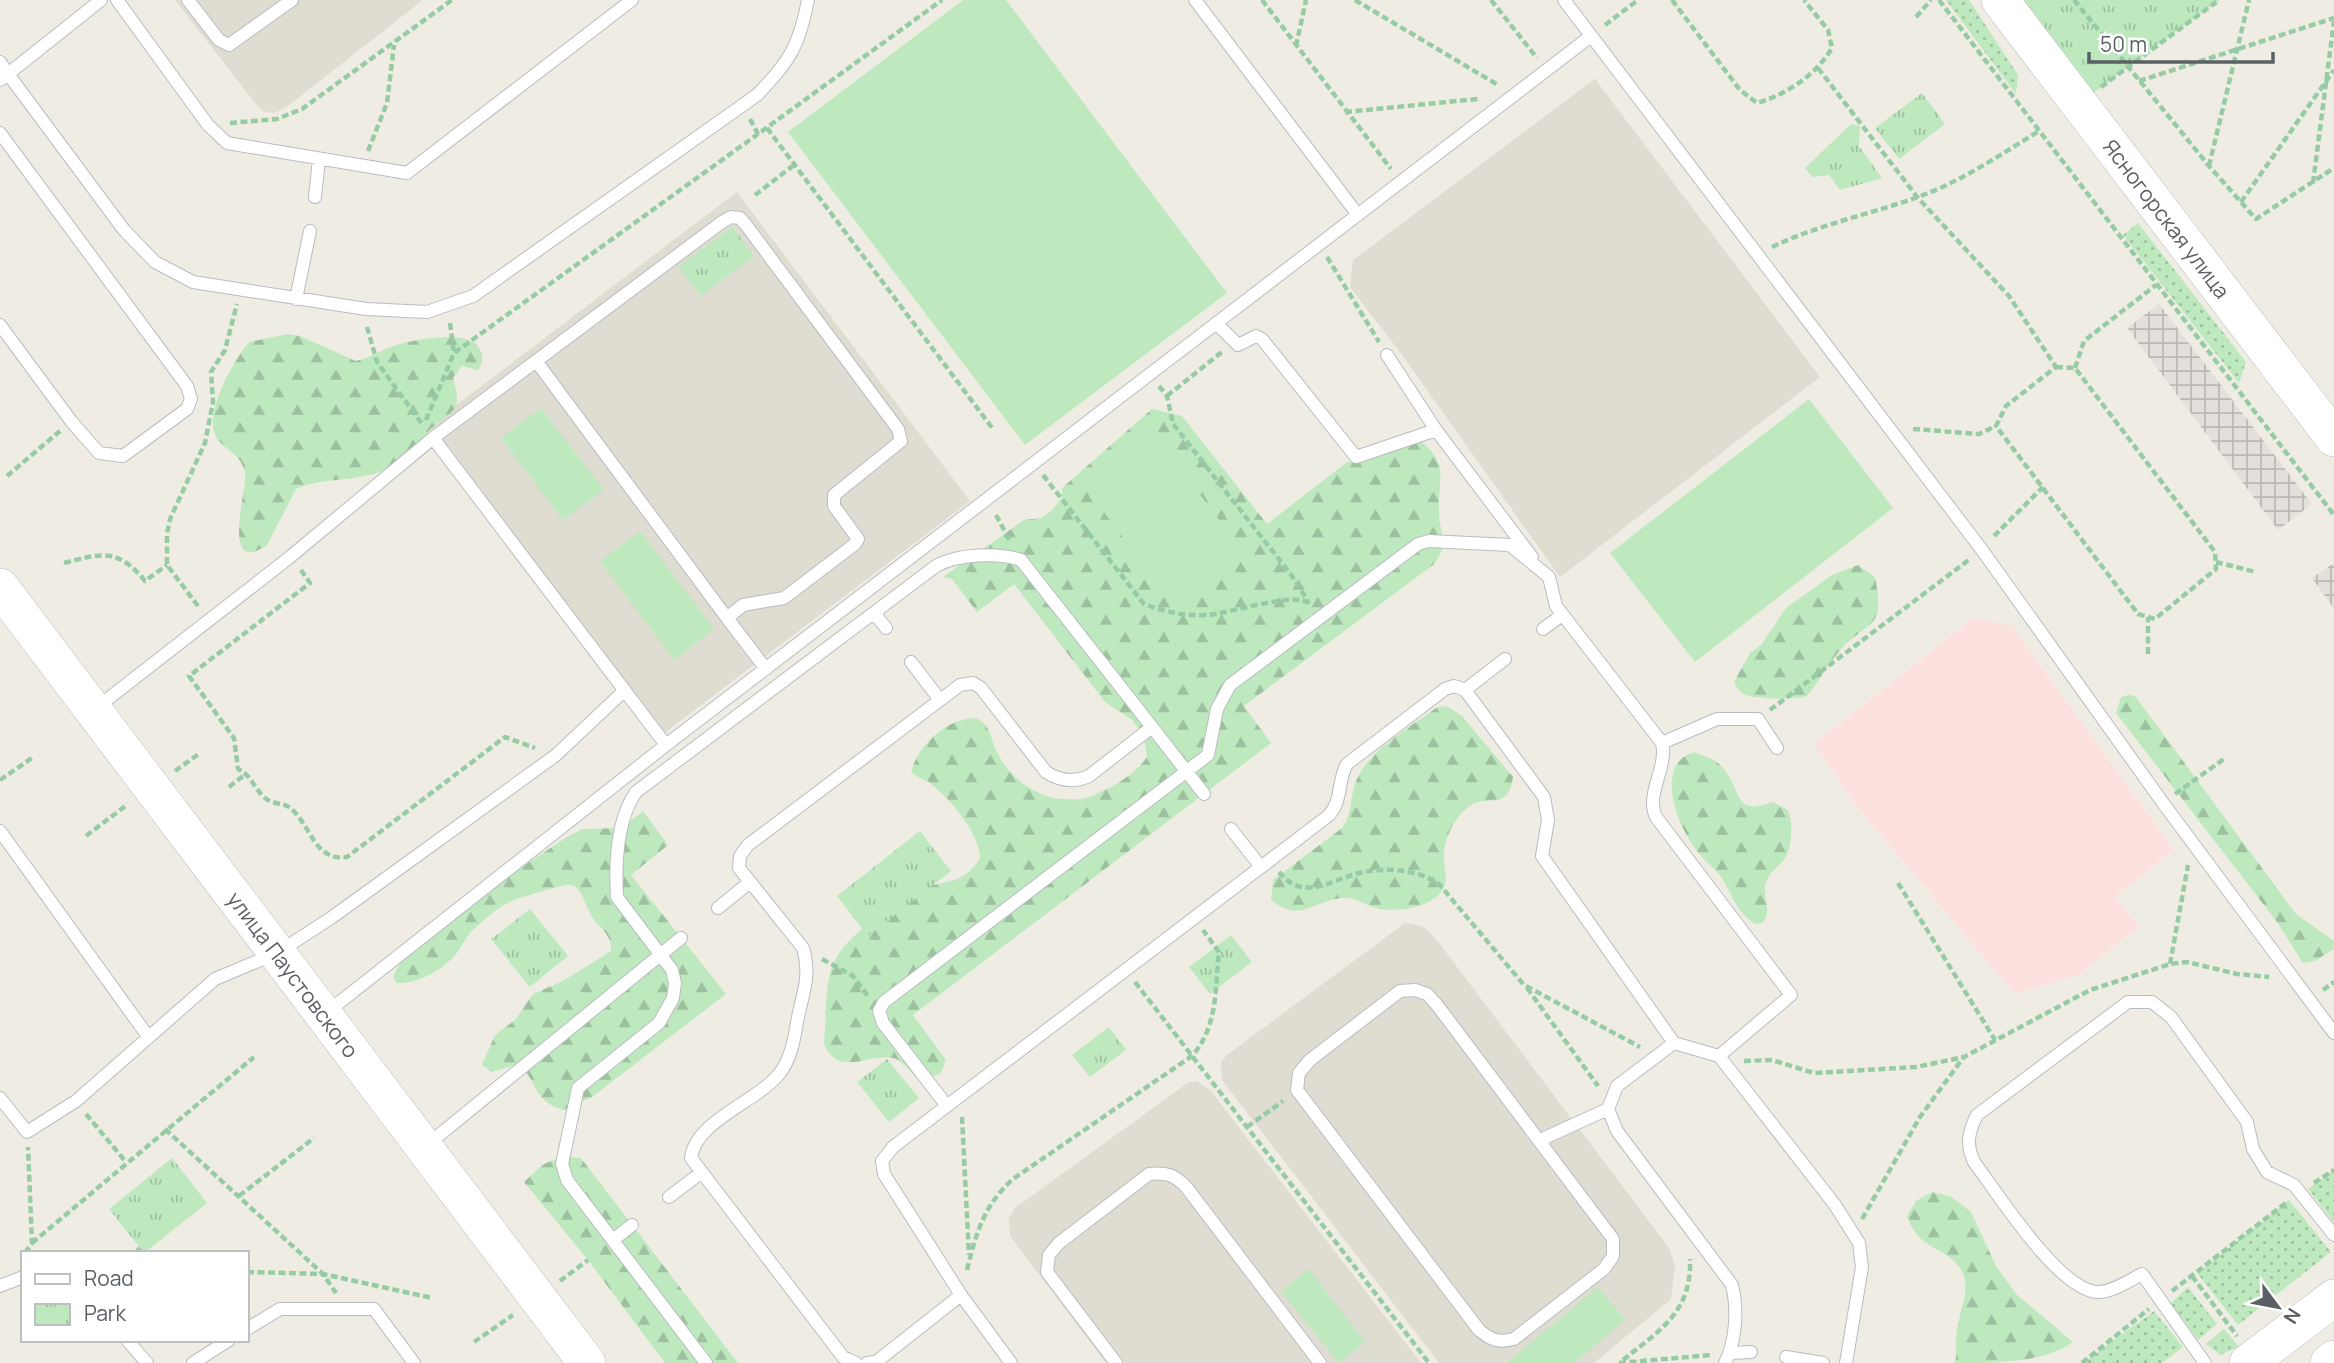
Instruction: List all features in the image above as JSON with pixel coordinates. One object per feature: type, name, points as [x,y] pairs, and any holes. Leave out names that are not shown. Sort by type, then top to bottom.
[{"type":"main road","name":"Ясногорская улица","points":[[2000,0],[2334,438]]},
{"type":"main road","name":"улица Паустовского","points":[[5,604],[92,711],[587,1363]]},
{"type":"main road","points":[[2245,1352],[2334,1298]]},
{"type":"main road","points":[[2329,1363],[2334,1359]]},
{"type":"lane","points":[[4,77],[101,0]]},
{"type":"lane","points":[[117,0],[208,125],[227,143],[407,173],[632,0]]},
{"type":"lane","points":[[188,0],[219,40],[229,45],[292,0]]},
{"type":"lane","points":[[0,62],[4,77],[124,230],[155,262],[193,282],[366,309],[427,312],[473,296],[742,106],[782,69],[800,38],[808,0]]},
{"type":"lane","points":[[1195,0],[1358,215]]},
{"type":"lane","points":[[1564,0],[1982,550],[2192,843],[2334,1033]]},
{"type":"lane","points":[[324,1015],[765,669],[1591,36]]},
{"type":"lane","points":[[0,133],[187,386],[191,398],[187,409],[123,456],[99,453],[71,422],[0,325]]},
{"type":"lane","points":[[315,197],[319,159]]},
{"type":"lane","points":[[92,711],[290,556],[433,438],[730,217],[740,218],[746,225],[898,429],[901,441],[834,495],[834,506],[857,537],[855,544],[783,598],[743,605],[727,618]]},
{"type":"lane","points":[[296,299],[310,231]]},
{"type":"lane","points":[[1216,323],[1234,342],[1243,345],[1256,336],[1262,339],[1356,457],[1363,457],[1436,430]]},
{"type":"lane","points":[[1387,355],[1436,430],[1545,574]]},
{"type":"lane","points":[[536,361],[765,669]]},
{"type":"lane","points":[[433,438],[666,746]]},
{"type":"lane","points":[[947,1106],[883,1023],[879,1011],[884,1002],[1208,754],[1217,709],[1230,685],[1418,544],[1429,541],[1510,545],[1549,577],[1556,606],[1562,615],[1662,743],[1663,762],[1653,800],[1656,817],[1791,995],[1719,1056]]},
{"type":"lane","points":[[706,1363],[567,1180],[562,1164],[578,1088],[659,1023],[667,1011],[675,983],[672,970],[618,897],[623,821],[627,804],[636,792],[946,561],[1010,556],[1021,560],[1204,794]]},
{"type":"lane","points":[[874,613],[886,628]]},
{"type":"lane","points":[[1543,629],[1562,615]]},
{"type":"lane","points":[[1465,690],[1505,659]]},
{"type":"lane","points":[[911,662],[940,700]]},
{"type":"lane","points":[[856,1363],[843,1357],[691,1158],[696,1139],[778,1076],[788,1060],[807,978],[808,963],[803,948],[739,868],[740,856],[748,845],[960,685],[973,683],[981,688],[1046,772],[1067,780],[1079,781],[1089,776],[1152,727]]},
{"type":"lane","points":[[1011,1363],[961,1295],[884,1174],[883,1161],[893,1147],[1335,809],[1341,774],[1355,755],[1444,689],[1454,686],[1465,690],[1544,797],[1548,820],[1542,856],[1674,1043],[1719,1056],[1835,1205],[1858,1243],[1862,1267],[1846,1363]]},
{"type":"lane","points":[[0,1098],[27,1132],[76,1101],[147,1035],[215,979],[277,953],[556,755],[625,690]]},
{"type":"lane","points":[[1662,743],[1717,719],[1758,719],[1777,748]]},
{"type":"lane","points":[[1231,829],[1265,864]]},
{"type":"lane","points":[[0,831],[147,1035]]},
{"type":"lane","points":[[719,908],[750,882]]},
{"type":"lane","points":[[424,1147],[470,1113],[681,938]]},
{"type":"lane","points":[[1415,990],[1427,994],[1607,1229],[1613,1239],[1613,1256],[1594,1277],[1514,1339],[1502,1342],[1489,1339],[1479,1330],[1297,1090],[1299,1073],[1310,1060],[1399,992],[1415,990]]},
{"type":"lane","points":[[2204,1363],[2142,1274],[2101,1293],[2080,1289],[2059,1273],[1974,1163],[1968,1148],[1969,1132],[1977,1115],[2128,1002],[2152,1002],[2171,1017],[2247,1122],[2253,1149],[2267,1172],[2294,1185],[2334,1235]]},
{"type":"lane","points":[[1674,1043],[1617,1086],[1608,1109],[1617,1131],[1732,1285],[1736,1302],[1727,1358],[1751,1352]]},
{"type":"lane","points":[[1540,1140],[1608,1109]]},
{"type":"lane","points":[[668,1197],[702,1172]]},
{"type":"lane","points":[[1116,1363],[1047,1272],[1049,1255],[1059,1243],[1149,1174],[1164,1172],[1177,1177],[1187,1188],[1320,1363]]},
{"type":"lane","points":[[613,1240],[632,1225]]},
{"type":"lane","points":[[0,1286],[21,1278]]},
{"type":"lane","points":[[867,1363],[877,1362],[961,1295]]},
{"type":"lane","points":[[248,1328],[280,1309],[374,1310],[414,1363]]},
{"type":"lane","points":[[129,1342],[147,1363]]},
{"type":"lane","points":[[193,1363],[226,1342]]},
{"type":"lane","points":[[1786,1357],[1823,1363]]},
{"type":"path","points":[[208,125],[277,119],[303,109],[452,0]]},
{"type":"path","points":[[454,353],[942,0]]},
{"type":"path","points":[[1262,0],[1345,113],[1401,182]]},
{"type":"path","points":[[1296,46],[1306,0]]},
{"type":"path","points":[[1354,0],[1514,95]]},
{"type":"path","points":[[1491,0],[1547,70]]},
{"type":"path","points":[[1591,36],[1638,0]]},
{"type":"path","points":[[1672,0],[1740,90],[1757,103],[1777,97],[1818,68],[1832,48],[1828,30],[1804,0]]},
{"type":"path","points":[[1916,18],[1931,0]]},
{"type":"path","points":[[1939,0],[2334,515]]},
{"type":"path","points":[[2074,0],[2209,166],[2256,219],[2334,168]]},
{"type":"path","points":[[2093,93],[2219,0]]},
{"type":"path","points":[[2209,166],[2249,0]]},
{"type":"path","points":[[2139,81],[2334,20],[2313,184]]},
{"type":"path","points":[[363,164],[387,103],[394,44]]},
{"type":"path","points":[[1818,68],[1918,198],[2009,296],[2056,367]]},
{"type":"path","points":[[2241,202],[2334,70]]},
{"type":"path","points":[[1345,113],[1514,95]]},
{"type":"path","points":[[742,106],[758,134]]},
{"type":"path","points":[[767,128],[993,429]]},
{"type":"path","points":[[1768,249],[1810,229],[1918,198],[1989,162],[2039,131]]},
{"type":"path","points":[[755,195],[794,165]]},
{"type":"path","points":[[1319,245],[1387,355]]},
{"type":"path","points":[[2075,368],[2084,341],[2156,285]]},
{"type":"path","points":[[189,594],[167,565],[170,519],[205,443],[213,402],[211,372],[225,350],[239,289]]},
{"type":"path","points":[[424,426],[454,353],[448,304]]},
{"type":"path","points":[[366,309],[366,322],[377,362],[433,438]]},
{"type":"path","points":[[1167,396],[1234,342]]},
{"type":"path","points":[[1901,429],[1979,434],[1996,426],[2006,405],[2056,367],[2075,368],[2215,552],[2216,569],[2155,619],[2138,614],[1996,426]]},
{"type":"path","points":[[1150,374],[1167,396],[1173,424],[1293,576],[1320,618]]},
{"type":"path","points":[[7,476],[71,422]]},
{"type":"path","points":[[1033,463],[1144,604],[1168,614],[1208,615],[1295,597],[1308,601]]},
{"type":"path","points":[[1758,719],[1982,550],[2042,487]]},
{"type":"path","points":[[987,499],[1021,560]]},
{"type":"path","points":[[64,563],[92,555],[116,555],[131,564],[145,581],[167,565]]},
{"type":"path","points":[[290,556],[310,583],[189,676],[234,738],[238,769],[247,773],[268,800],[289,807],[324,853],[336,859],[347,857],[505,737],[556,755]]},
{"type":"path","points":[[2216,562],[2256,572]]},
{"type":"path","points":[[2148,617],[2148,654]]},
{"type":"path","points":[[0,780],[32,758]]},
{"type":"path","points":[[2163,803],[2224,760]]},
{"type":"path","points":[[229,787],[247,773]]},
{"type":"path","points":[[2170,964],[2192,843]]},
{"type":"path","points":[[1265,864],[1302,889],[1316,889],[1361,873],[1404,870],[1426,875],[1439,884],[1524,985],[1598,1085],[1608,1109]]},
{"type":"path","points":[[1898,883],[1996,1040]]},
{"type":"path","points":[[961,1295],[982,1217],[994,1196],[1013,1179],[1192,1056],[1209,1032],[1219,952],[1194,918]]},
{"type":"path","points":[[803,948],[853,976],[879,1011]]},
{"type":"path","points":[[1729,1069],[1741,1060],[1772,1060],[1814,1073],[1916,1066],[1964,1057],[2090,990],[2170,964],[2188,962],[2237,974],[2268,977],[2287,971]]},
{"type":"path","points":[[1126,970],[1429,1363]]},
{"type":"path","points":[[1524,985],[1657,1055]]},
{"type":"path","points":[[26,1251],[32,1243],[125,1162],[254,1057]]},
{"type":"path","points":[[1853,1235],[1920,1116],[1964,1057]]},
{"type":"path","points":[[1247,1127],[1297,1090]]},
{"type":"path","points":[[961,1095],[970,1261]]},
{"type":"path","points":[[76,1101],[125,1162]]},
{"type":"path","points":[[165,1129],[323,1274],[347,1309]]},
{"type":"path","points":[[27,1132],[32,1243]]},
{"type":"path","points":[[239,1196],[314,1138]]},
{"type":"path","points":[[2082,1363],[2300,1192],[2334,1170]]},
{"type":"path","points":[[1621,1362],[1668,1322],[1686,1297],[1690,1271],[1688,1223]]},
{"type":"path","points":[[248,1272],[323,1274],[432,1298]]},
{"type":"path","points":[[2192,1276],[2245,1352]]},
{"type":"path","points":[[1621,1362],[1727,1358]]},
{"type":"shaded area","points":[[175,0],[423,0],[284,109],[273,113],[263,111],[255,103]]},
{"type":"shaded area","points":[[1595,79],[1820,377],[1560,577],[1397,348],[1350,287],[1353,260]]},
{"type":"shaded area","points":[[737,192],[970,501],[663,734],[430,425]]},
{"type":"shaded area","points":[[2159,304],[2312,504],[2278,530],[2127,328]]},
{"type":"shaded area","points":[[2334,563],[2334,609],[2312,578]]},
{"type":"shaded area","points":[[1973,618],[2012,626],[2174,850],[2116,896],[2139,927],[2080,974],[2014,994],[1853,802],[1814,744]]},
{"type":"shaded area","points":[[1405,923],[1422,926],[1433,935],[1669,1248],[1675,1265],[1671,1299],[1594,1363],[1439,1363],[1222,1080],[1221,1062],[1227,1055]]},
{"type":"shaded area","points":[[1197,1081],[1210,1090],[1421,1363],[1106,1363],[1010,1236],[1009,1218],[1015,1208],[1189,1082]]},
{"type":"green space","points":[[963,0],[1006,0],[1227,293],[1025,445],[788,132]]},
{"type":"green space","points":[[1946,0],[1969,0],[2018,75],[2016,94]]},
{"type":"green space","points":[[2022,0],[2219,0],[2093,93]]},
{"type":"green space","points":[[1922,93],[1945,124],[1899,159],[1875,128]]},
{"type":"green space","points":[[1851,124],[1860,126],[1859,146],[1882,178],[1840,190],[1829,175],[1812,177],[1805,168]]},
{"type":"green space","points":[[2138,223],[2246,362],[2239,383],[2123,235]]},
{"type":"green space","points":[[732,227],[754,256],[701,296],[678,267]]},
{"type":"green space","points":[[288,334],[300,336],[356,361],[415,340],[462,338],[477,345],[482,361],[478,370],[462,366],[453,378],[457,398],[454,409],[402,459],[380,472],[319,482],[296,489],[267,545],[252,552],[244,550],[240,540],[245,473],[238,458],[218,440],[213,418],[228,375],[249,342]]},
{"type":"green space","points":[[1809,399],[1893,508],[1695,662],[1610,553]]},
{"type":"green space","points":[[541,408],[604,490],[563,520],[501,438]]},
{"type":"green space","points":[[1152,409],[1182,416],[1267,524],[1347,462],[1371,459],[1398,442],[1417,438],[1435,456],[1439,465],[1442,551],[1433,565],[1244,706],[1271,743],[913,1015],[946,1060],[941,1073],[924,1081],[893,1058],[855,1062],[837,1060],[824,1044],[828,983],[838,954],[864,928],[904,899],[925,888],[961,877],[980,859],[975,838],[955,807],[930,783],[911,772],[920,752],[935,735],[955,723],[976,718],[988,729],[998,754],[1015,777],[1039,793],[1066,800],[1080,799],[1109,788],[1124,779],[1147,757],[1144,736],[1132,720],[1105,702],[1014,584],[977,612],[952,579],[943,577],[1024,520],[1041,518],[1051,511],[1062,498],[1062,488]]},
{"type":"green space","points":[[1154,433],[1243,552],[1172,604],[1084,485]]},
{"type":"green space","points":[[640,531],[714,629],[674,660],[600,561]]},
{"type":"green space","points":[[1858,565],[1875,577],[1878,595],[1876,617],[1837,654],[1807,696],[1767,698],[1742,693],[1734,682],[1750,653],[1761,645],[1786,608],[1832,575]]},
{"type":"green space","points":[[2135,696],[2296,914],[2334,941],[2334,949],[2315,961],[2303,963],[2277,922],[2116,713],[2121,697]]},
{"type":"green space","points":[[1447,706],[1462,716],[1513,777],[1506,795],[1501,799],[1473,804],[1452,826],[1446,840],[1446,881],[1441,892],[1429,902],[1392,910],[1376,908],[1346,898],[1298,911],[1281,907],[1271,900],[1273,880],[1342,828],[1348,816],[1355,783],[1364,766],[1393,739],[1436,708]]},
{"type":"green space","points":[[1694,752],[1720,765],[1745,804],[1760,806],[1773,802],[1788,810],[1790,815],[1790,844],[1785,858],[1766,881],[1767,914],[1762,923],[1755,924],[1742,912],[1719,874],[1704,860],[1684,831],[1673,799],[1673,774],[1678,762]]},
{"type":"green space","points":[[643,811],[668,845],[631,875],[726,994],[592,1097],[563,1110],[545,1100],[528,1075],[516,1065],[492,1072],[482,1065],[495,1035],[515,1020],[533,994],[563,981],[611,951],[607,935],[594,920],[582,895],[574,886],[553,888],[505,904],[473,930],[457,953],[437,970],[404,983],[396,983],[393,977],[401,961],[498,883],[567,837],[582,829],[622,828]]},
{"type":"green space","points":[[920,831],[951,871],[868,936],[837,896]]},
{"type":"green space","points":[[530,909],[568,956],[530,987],[491,939]]},
{"type":"green space","points":[[1231,935],[1252,962],[1210,994],[1189,967]]},
{"type":"green space","points":[[1109,1027],[1126,1050],[1090,1077],[1072,1055]]},
{"type":"green space","points":[[887,1059],[919,1098],[889,1122],[857,1082]]},
{"type":"green space","points":[[563,1156],[581,1158],[738,1363],[665,1363],[588,1260],[524,1182],[542,1165]]},
{"type":"green space","points":[[172,1158],[207,1203],[147,1251],[142,1251],[109,1209]]},
{"type":"green space","points":[[2334,1169],[2334,1222],[2308,1189]]},
{"type":"green space","points":[[1932,1192],[1950,1196],[1971,1212],[1996,1266],[2017,1295],[2073,1342],[2033,1358],[1955,1363],[1956,1336],[1965,1291],[1962,1271],[1955,1262],[1921,1239],[1913,1230],[1907,1216],[1916,1201]]},
{"type":"green space","points":[[2289,1200],[2331,1252],[2238,1325],[2197,1273]]},
{"type":"green space","points":[[1309,1269],[1365,1342],[1339,1363],[1281,1291]]},
{"type":"green space","points":[[1598,1287],[1625,1320],[1574,1363],[1510,1363],[1509,1361]]},
{"type":"green space","points":[[2188,1287],[2217,1324],[2198,1340],[2171,1303]]},
{"type":"green space","points":[[2154,1311],[2183,1347],[2162,1363],[2083,1363]]},
{"type":"green space","points":[[2224,1329],[2239,1347],[2220,1355],[2206,1344]]}]
